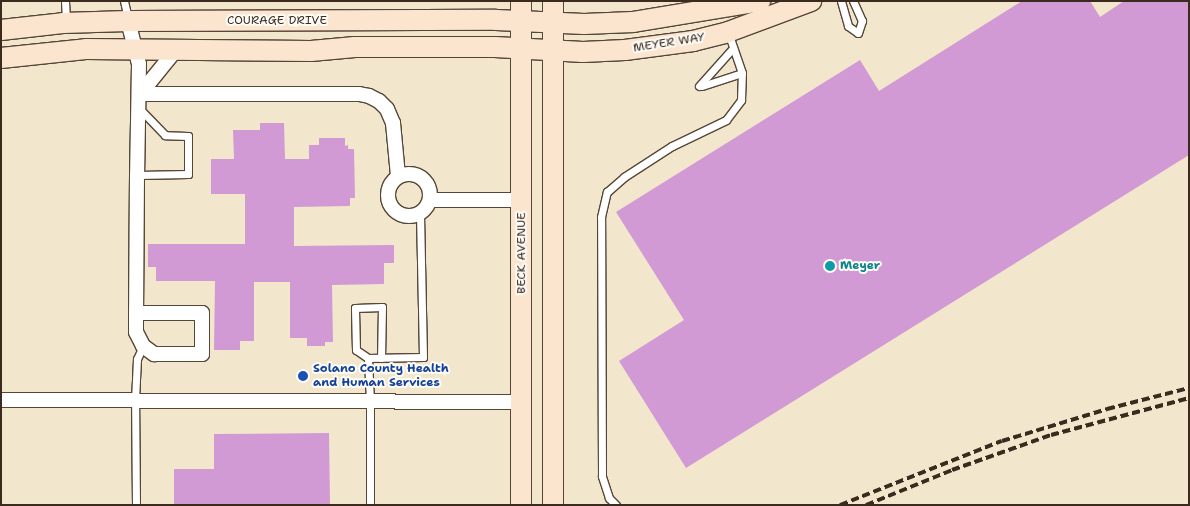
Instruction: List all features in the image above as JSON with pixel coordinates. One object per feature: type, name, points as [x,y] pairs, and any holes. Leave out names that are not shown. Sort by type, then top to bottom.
[{"type":"street","name":"BECK AVENUE","points":[[521,505],[522,1]]},
{"type":"street","points":[[552,1],[553,505]]},
{"type":"street","name":"MEYER WAY","points":[[552,23],[633,22],[760,1]]},
{"type":"street","name":"MEYER WAY","points":[[522,49],[584,52],[731,40],[811,1]]},
{"type":"street","name":"COURAGE DRIVE","points":[[1,30],[67,23],[128,21],[522,21],[552,23]]},
{"type":"street","points":[[128,21],[139,64],[140,94],[137,175],[136,313],[136,332],[143,346],[154,354],[202,354],[202,313],[136,313]]},
{"type":"street","points":[[1,58],[86,49],[175,51],[311,51],[355,47],[522,49]]},
{"type":"street","points":[[140,94],[175,51]]},
{"type":"street","points":[[140,94],[359,94],[369,96],[379,100],[387,109],[393,123],[398,176]]},
{"type":"street","points":[[412,173],[425,180],[429,186],[430,200],[420,213],[407,216],[401,214],[391,206],[388,199],[389,186],[398,176],[412,173]]},
{"type":"street","points":[[430,200],[522,200]]},
{"type":"street","points":[[1,400],[522,402]]},
{"type":"lane","points":[[65,1],[67,23]]},
{"type":"lane","points":[[124,1],[128,21]]},
{"type":"lane","points":[[841,1],[848,26],[858,33],[862,21],[853,1]]},
{"type":"lane","points":[[731,40],[699,86],[742,73]]},
{"type":"lane","points":[[616,505],[609,498],[602,476],[600,217],[607,192],[624,177],[672,146],[726,120],[740,100],[742,73],[731,40]]},
{"type":"lane","points":[[137,175],[188,174],[188,136],[165,135],[140,109]]},
{"type":"lane","points":[[381,358],[382,307],[355,308],[356,350],[368,358],[381,358],[423,358],[420,213]]},
{"type":"lane","points":[[136,505],[135,400],[137,359],[143,346]]},
{"type":"lane","points":[[368,358],[370,505]]},
{"type":"building","name":"Meyer","points":[[1022,1],[1090,1],[1100,17],[1124,1],[1189,1],[1189,155],[686,468],[619,361],[684,320],[616,212],[860,60],[879,91]]},
{"type":"building","points":[[260,123],[284,123],[285,159],[309,159],[309,145],[319,145],[319,138],[345,138],[345,146],[348,145],[348,149],[354,149],[355,198],[350,198],[350,206],[294,207],[294,246],[394,245],[394,263],[384,263],[384,284],[332,285],[333,342],[325,342],[325,346],[307,346],[307,338],[290,338],[290,282],[254,282],[254,341],[240,341],[240,350],[214,350],[215,281],[156,281],[156,267],[148,267],[148,244],[245,244],[245,194],[211,194],[211,159],[234,159],[233,130],[260,130]]},
{"type":"building","points":[[329,433],[330,505],[174,505],[174,469],[214,469],[214,434]]},
{"type":"railway","points":[[840,505],[1002,441],[1107,409],[1189,388]]},
{"type":"railway","points":[[866,505],[952,470],[1051,435],[1189,398]]},
{"type":"place","name":"Meyer","points":[[830,266]]},
{"type":"place","name":"Solano County Health and Human Services","points":[[303,376]]}]
